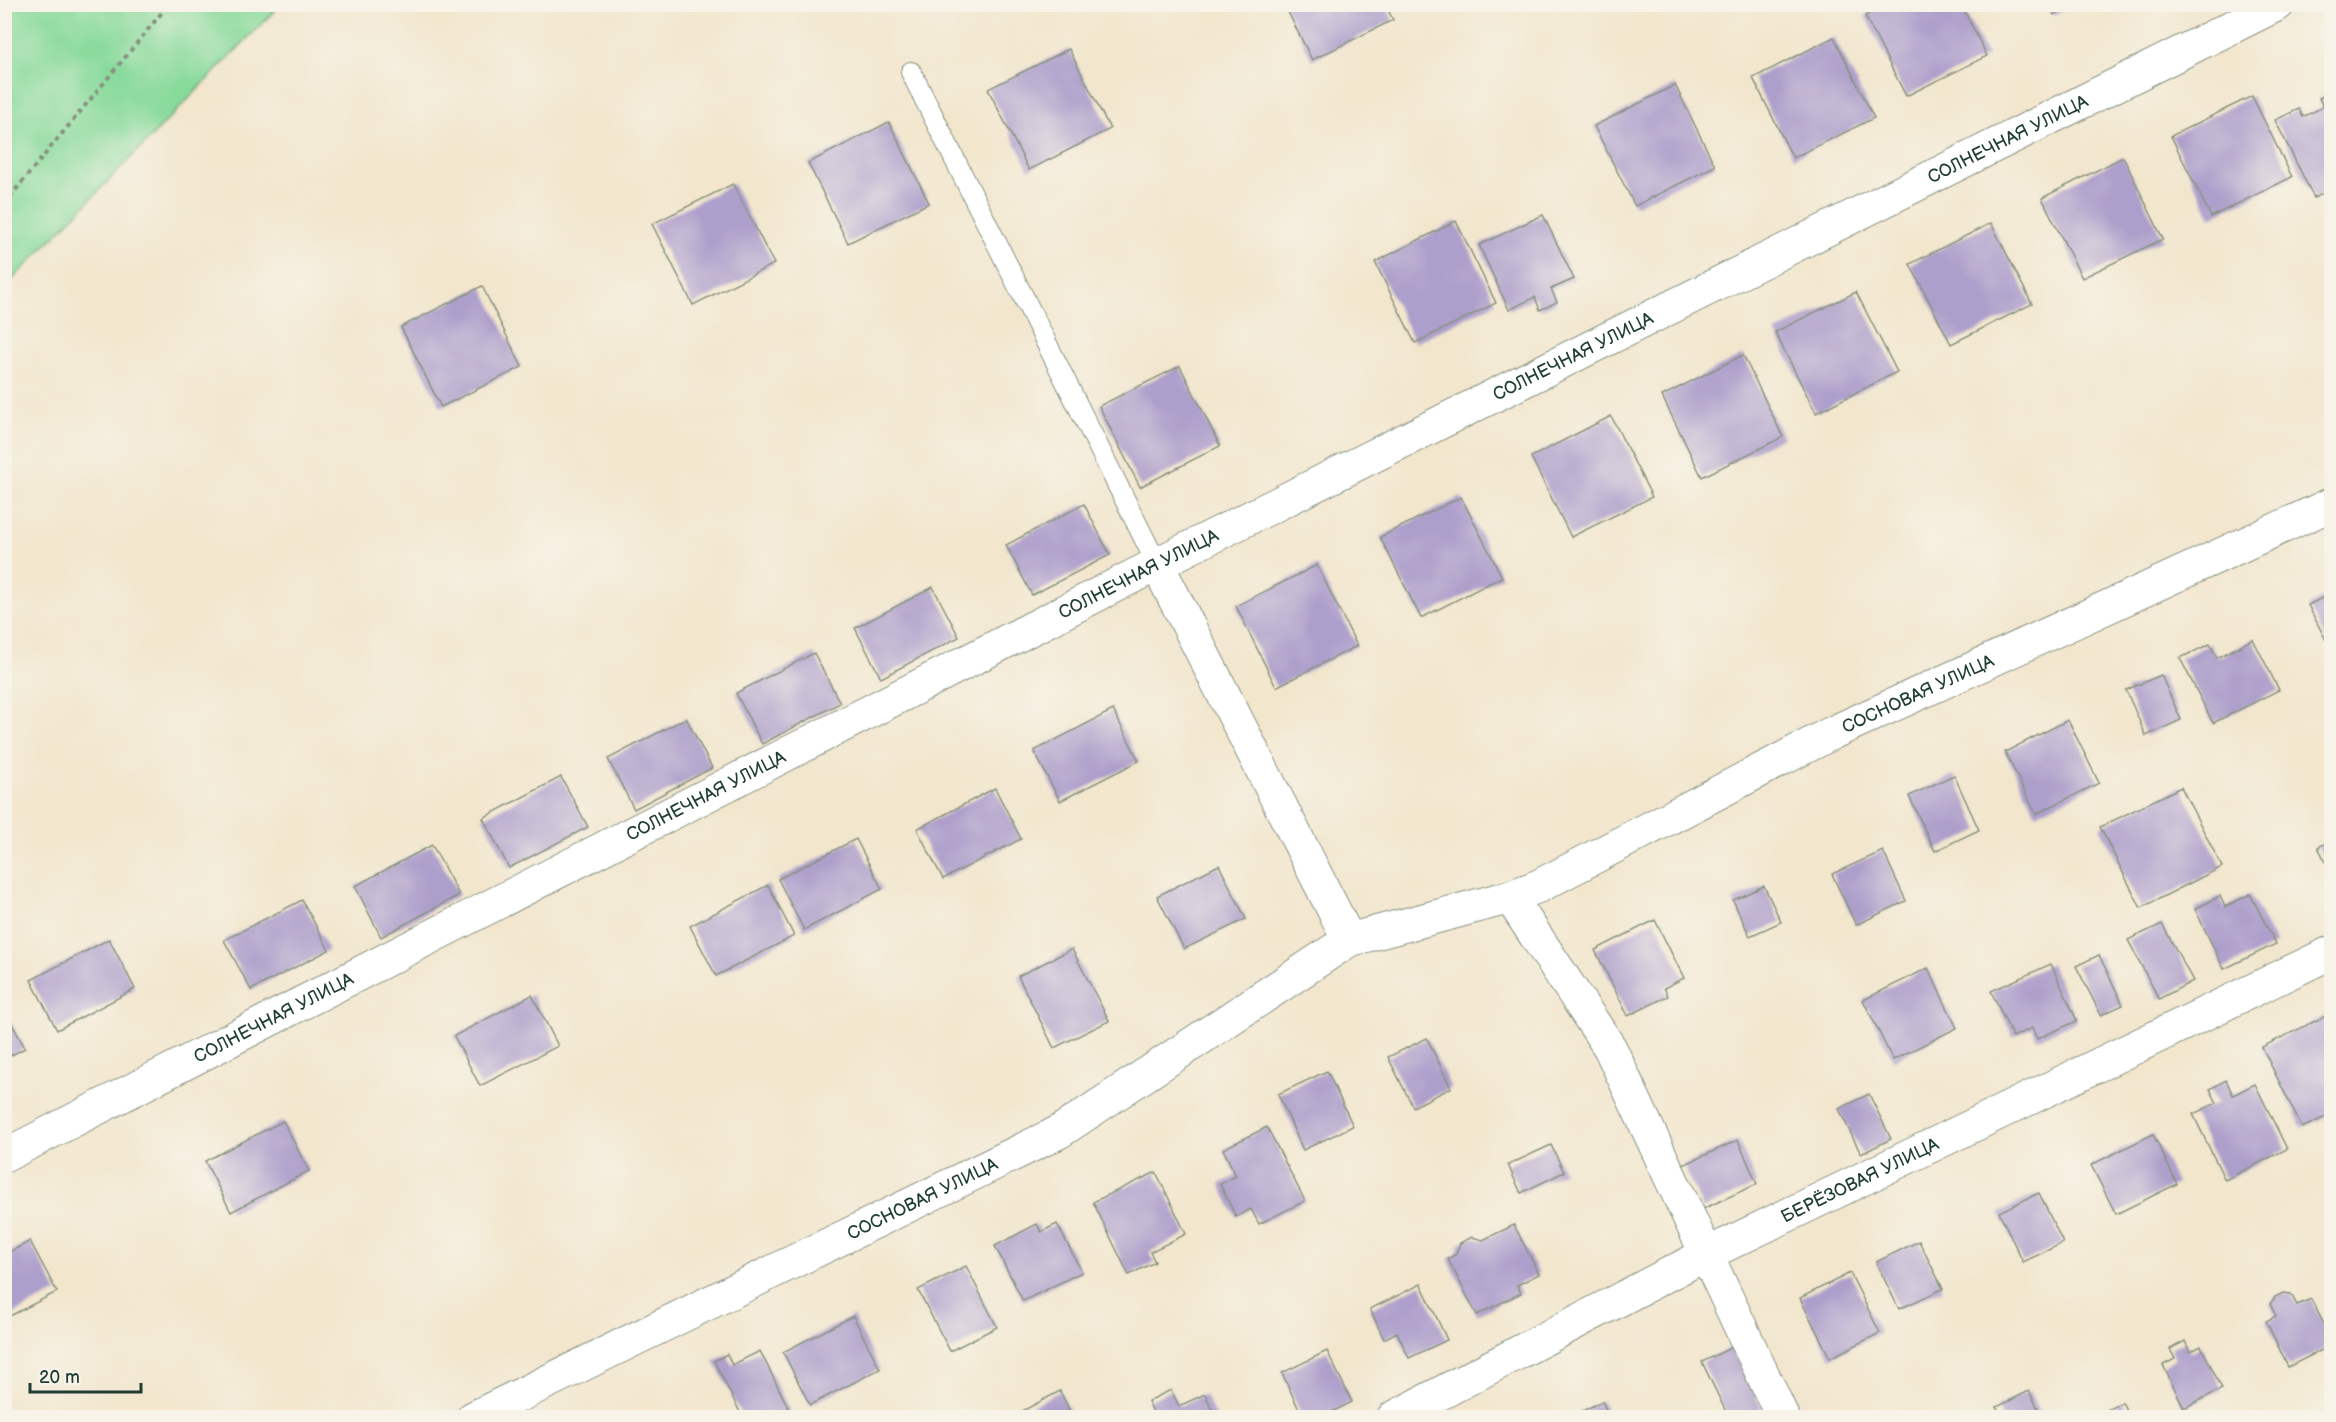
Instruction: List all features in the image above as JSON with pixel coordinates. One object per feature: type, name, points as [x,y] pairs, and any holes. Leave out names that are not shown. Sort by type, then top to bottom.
[{"type":"street","name":"СОЛНЕЧНАЯ УЛИЦА","points":[[4,1156],[1157,564],[2278,4]]},
{"type":"street","name":"СОСНОВАЯ УЛИЦА","points":[[472,1418],[1059,1132],[1349,940],[1510,897],[1539,886],[1832,733],[2331,504]]},
{"type":"street","points":[[1157,564],[1349,940]]},
{"type":"street","points":[[1510,897],[1610,1048],[1783,1418]]},
{"type":"street","name":"БЕРЁЗОВАЯ УЛИЦА","points":[[1393,1418],[1705,1255],[2331,952]]},
{"type":"lane","points":[[911,72],[1157,564]]},
{"type":"path","points":[[4,204],[169,4]]},
{"type":"green space","points":[[4,5],[280,5],[5,287]]},
{"type":"building","points":[[1284,4],[1385,4],[1393,20],[1312,60]]},
{"type":"building","points":[[1887,4],[1961,4],[1987,56],[1906,96],[1865,16]]},
{"type":"building","points":[[2049,4],[2075,4],[2054,15]]},
{"type":"building","points":[[1834,37],[1874,118],[1793,158],[1753,78]]},
{"type":"building","points":[[1069,49],[1110,129],[1029,170],[988,89]]},
{"type":"building","points":[[1675,85],[1715,166],[1635,206],[1594,126]]},
{"type":"building","points":[[2332,92],[2332,189],[2314,198],[2275,120],[2299,109],[2303,117],[2323,107],[2319,98]]},
{"type":"building","points":[[2252,96],[2292,177],[2211,217],[2171,136]]},
{"type":"building","points":[[889,122],[929,203],[848,243],[808,163]]},
{"type":"building","points":[[2123,157],[2163,239],[2082,278],[2042,198]]},
{"type":"building","points":[[733,184],[774,264],[693,305],[652,224]]},
{"type":"building","points":[[1543,215],[1574,279],[1551,289],[1557,302],[1540,310],[1535,297],[1509,310],[1479,245]]},
{"type":"building","points":[[1456,221],[1496,303],[1415,343],[1375,262]]},
{"type":"building","points":[[1991,223],[2032,304],[1951,344],[1910,264]]},
{"type":"building","points":[[482,286],[522,367],[441,407],[401,327]]},
{"type":"building","points":[[1856,292],[1897,372],[1816,413],[1775,332]]},
{"type":"building","points":[[1743,355],[1783,437],[1702,477],[1662,396]]},
{"type":"building","points":[[1180,366],[1220,446],[1140,487],[1099,406]]},
{"type":"building","points":[[1611,416],[1652,497],[1571,537],[1531,457]]},
{"type":"building","points":[[1461,497],[1502,577],[1421,618],[1380,537]]},
{"type":"building","points":[[1084,504],[1110,555],[1032,595],[1006,545]]},
{"type":"building","points":[[1317,565],[1357,646],[1276,687],[1236,606]]},
{"type":"building","points":[[933,587],[959,637],[881,678],[855,628]]},
{"type":"building","points":[[2332,593],[2332,652],[2308,605]]},
{"type":"building","points":[[2253,639],[2279,690],[2213,723],[2180,658],[2210,644],[2217,658]]},
{"type":"building","points":[[814,653],[840,703],[762,744],[736,693]]},
{"type":"building","points":[[2161,675],[2181,720],[2146,736],[2126,690]]},
{"type":"building","points":[[1113,710],[1139,761],[1060,801],[1034,751]]},
{"type":"building","points":[[686,718],[712,768],[634,809],[608,759]]},
{"type":"building","points":[[2068,720],[2099,783],[2036,814],[2005,752]]},
{"type":"building","points":[[1954,775],[1979,830],[1935,851],[1909,796]]},
{"type":"building","points":[[561,777],[588,827],[509,868],[483,818]]},
{"type":"building","points":[[2181,787],[2222,867],[2141,908],[2100,827]]},
{"type":"building","points":[[995,788],[1021,839],[943,879],[917,829]]},
{"type":"building","points":[[856,839],[882,889],[804,930],[778,879]]},
{"type":"building","points":[[2332,840],[2332,874],[2318,847]]},
{"type":"building","points":[[432,845],[459,895],[381,937],[355,886]]},
{"type":"building","points":[[1883,851],[1906,901],[1856,925],[1832,874]]},
{"type":"building","points":[[1219,865],[1246,919],[1184,949],[1157,896]]},
{"type":"building","points":[[768,885],[794,936],[716,976],[690,926]]},
{"type":"building","points":[[1764,886],[1781,922],[1750,936],[1733,900]]},
{"type":"building","points":[[2250,894],[2276,944],[2224,969],[2195,909],[2220,896],[2225,907]]},
{"type":"building","points":[[302,900],[329,950],[251,990],[224,940]]},
{"type":"building","points":[[1655,920],[1684,978],[1664,988],[1668,996],[1628,1016],[1595,950]]},
{"type":"building","points":[[2162,924],[2193,981],[2159,999],[2128,940]]},
{"type":"building","points":[[109,939],[135,989],[57,1030],[31,980]]},
{"type":"building","points":[[1072,949],[1109,1021],[1054,1048],[1018,976]]},
{"type":"building","points":[[2099,955],[2123,1005],[2101,1015],[2076,966]]},
{"type":"building","points":[[2051,964],[2077,1021],[2037,1039],[2032,1028],[2013,1037],[1991,991]]},
{"type":"building","points":[[1928,968],[1957,1028],[1893,1060],[1863,1000]]},
{"type":"building","points":[[532,995],[558,1046],[480,1086],[454,1036]]},
{"type":"building","points":[[4,1009],[25,1048],[4,1059]]},
{"type":"building","points":[[2332,1013],[2332,1114],[2302,1128],[2262,1047]]},
{"type":"building","points":[[1427,1038],[1451,1088],[1413,1107],[1388,1057]]},
{"type":"building","points":[[1327,1071],[1353,1126],[1303,1150],[1278,1094]]},
{"type":"building","points":[[2226,1080],[2233,1095],[2255,1084],[2287,1149],[2225,1180],[2193,1114],[2217,1103],[2210,1089]]},
{"type":"building","points":[[1869,1094],[1891,1139],[1861,1154],[1839,1109]]},
{"type":"building","points":[[283,1121],[309,1171],[231,1212],[205,1161]]},
{"type":"building","points":[[1267,1127],[1305,1201],[1259,1224],[1251,1209],[1236,1217],[1220,1184],[1236,1176],[1223,1149]]},
{"type":"building","points":[[2153,1134],[2177,1184],[2116,1214],[2091,1165]]},
{"type":"building","points":[[1738,1140],[1757,1184],[1703,1209],[1683,1165]]},
{"type":"building","points":[[1551,1145],[1564,1172],[1521,1193],[1508,1165]]},
{"type":"building","points":[[1156,1172],[1186,1234],[1150,1252],[1155,1262],[1129,1275],[1093,1202]]},
{"type":"building","points":[[2039,1193],[2063,1243],[2023,1262],[1999,1212]]},
{"type":"building","points":[[1037,1224],[1041,1232],[1057,1224],[1082,1272],[1023,1301],[995,1246]]},
{"type":"building","points":[[1514,1225],[1539,1274],[1517,1285],[1521,1293],[1477,1315],[1448,1259],[1456,1254],[1460,1243],[1472,1237],[1483,1240]]},
{"type":"building","points":[[30,1241],[57,1292],[4,1319],[4,1255]]},
{"type":"building","points":[[1919,1241],[1943,1289],[1899,1309],[1876,1262]]},
{"type":"building","points":[[966,1266],[997,1327],[950,1351],[918,1290]]},
{"type":"building","points":[[1850,1273],[1880,1333],[1830,1358],[1800,1298]]},
{"type":"building","points":[[1421,1284],[1447,1340],[1409,1358],[1397,1332],[1384,1339],[1370,1309]]},
{"type":"building","points":[[2283,1293],[2291,1294],[2297,1305],[2311,1299],[2332,1340],[2332,1345],[2288,1367],[2266,1321],[2276,1316],[2270,1304],[2275,1297]]},
{"type":"building","points":[[853,1316],[880,1369],[810,1405],[783,1352]]},
{"type":"building","points":[[2185,1341],[2190,1352],[2201,1346],[2222,1389],[2184,1408],[2163,1365],[2175,1359],[2170,1349]]},
{"type":"building","points":[[1732,1347],[1763,1410],[1747,1418],[1729,1418],[1702,1362]]},
{"type":"building","points":[[760,1351],[790,1411],[777,1418],[743,1418],[714,1361],[727,1354],[732,1365]]},
{"type":"building","points":[[1327,1351],[1352,1402],[1320,1418],[1303,1418],[1282,1373]]},
{"type":"building","points":[[1171,1390],[1179,1406],[1205,1394],[1216,1418],[1156,1418],[1148,1401]]},
{"type":"building","points":[[1060,1391],[1073,1418],[1009,1418]]},
{"type":"building","points":[[2029,1391],[2043,1418],[2003,1418],[1997,1407]]},
{"type":"building","points":[[1602,1401],[1610,1418],[1569,1418]]},
{"type":"building","points":[[2122,1402],[2130,1418],[2092,1418]]}]
